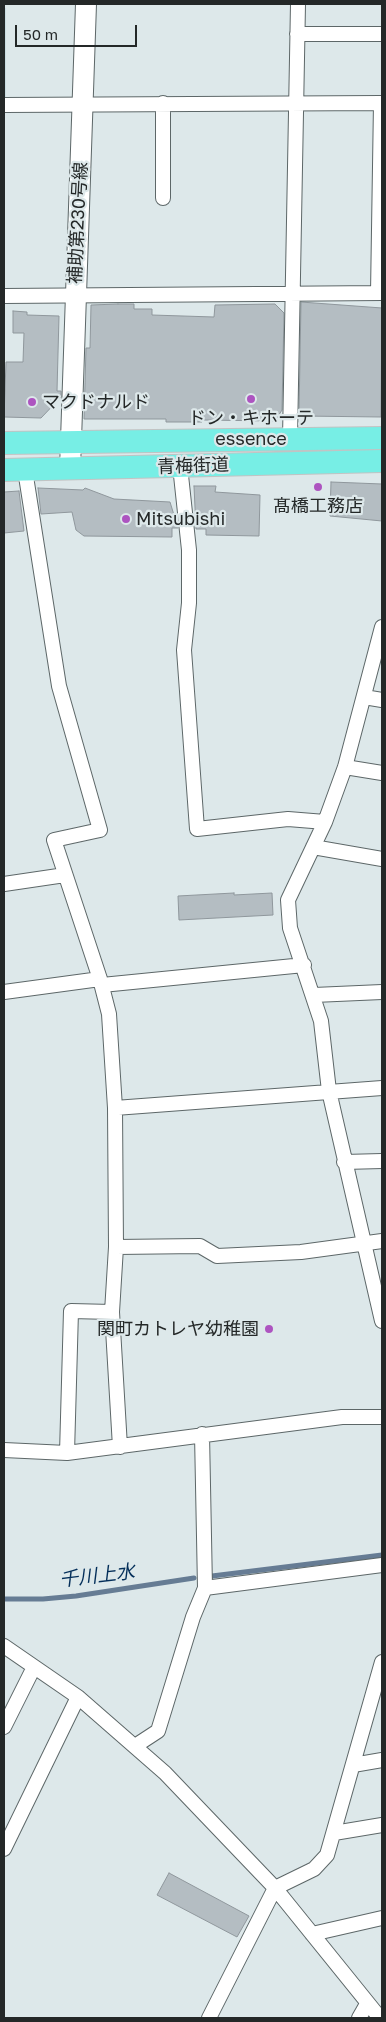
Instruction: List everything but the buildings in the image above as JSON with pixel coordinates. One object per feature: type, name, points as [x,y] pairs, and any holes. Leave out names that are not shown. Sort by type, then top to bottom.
[{"type":"main road","name":"青梅街道","points":[[4,443],[382,438]]},
{"type":"main road","name":"青梅街道","points":[[15,470],[382,461]]},
{"type":"street","name":"補助第230号線","points":[[70,469],[86,4]]},
{"type":"street","points":[[290,438],[298,4]]},
{"type":"street","points":[[297,34],[382,34]]},
{"type":"street","points":[[163,103],[163,198]]},
{"type":"street","points":[[4,105],[382,103],[380,293],[4,296]]},
{"type":"street","points":[[180,466],[189,550],[189,603],[184,650],[196,830],[288,819],[325,822]]},
{"type":"street","points":[[15,470],[59,686],[100,830],[54,840],[101,982],[109,1014],[115,1108],[116,1247],[112,1312],[120,1447]]},
{"type":"street","points":[[382,627],[345,768],[325,822],[288,900],[290,928],[304,965],[321,1021],[329,1091],[382,1321]]},
{"type":"street","points":[[364,697],[382,700]]},
{"type":"street","points":[[345,768],[382,773]]},
{"type":"street","points":[[313,848],[382,859]]},
{"type":"street","points":[[4,884],[65,876]]},
{"type":"street","points":[[4,992],[304,965]]},
{"type":"street","points":[[314,995],[382,992]]},
{"type":"street","points":[[115,1108],[382,1088]]},
{"type":"street","points":[[344,1162],[382,1161]]},
{"type":"street","points":[[116,1247],[200,1246],[217,1256],[301,1252],[382,1241]]},
{"type":"street","points":[[67,1453],[70,1311],[112,1312]]},
{"type":"street","points":[[4,1450],[67,1453],[342,1417],[382,1417]]},
{"type":"street","points":[[135,1746],[158,1731],[172,1682],[204,1588],[202,1434]]},
{"type":"street","points":[[204,1588],[382,1565]]},
{"type":"street","points":[[4,1646],[78,1697],[165,1773],[274,1888],[380,2018]]},
{"type":"street","points":[[208,2018],[274,1888],[314,1869],[327,1855],[353,1765],[378,1694],[382,1662]]},
{"type":"street","points":[[4,1728],[34,1667]]},
{"type":"street","points":[[4,1849],[78,1697]]},
{"type":"street","points":[[353,1765],[382,1760]]},
{"type":"street","points":[[334,1833],[382,1824]]},
{"type":"street","points":[[312,1934],[382,1918]]},
{"type":"street","points":[[360,2018],[367,2004]]},
{"type":"shaded area","points":[[4,8],[6,8],[6,98],[4,98]]},
{"type":"waterway","name":"千川上水","points":[[212,1576],[382,1555]]},
{"type":"waterway","name":"千川上水","points":[[4,1599],[43,1599],[76,1596],[194,1578]]},
{"type":"place","name":"ドン・キホーテ essence","points":[[251,399]]},
{"type":"place","name":"マクドナルド","points":[[32,402]]},
{"type":"place","name":"髙橋工務店","points":[[318,487]]},
{"type":"place","name":"Mitsubishi","points":[[126,519]]},
{"type":"place","name":"関町カトレヤ幼稚園","points":[[269,1329]]}]
